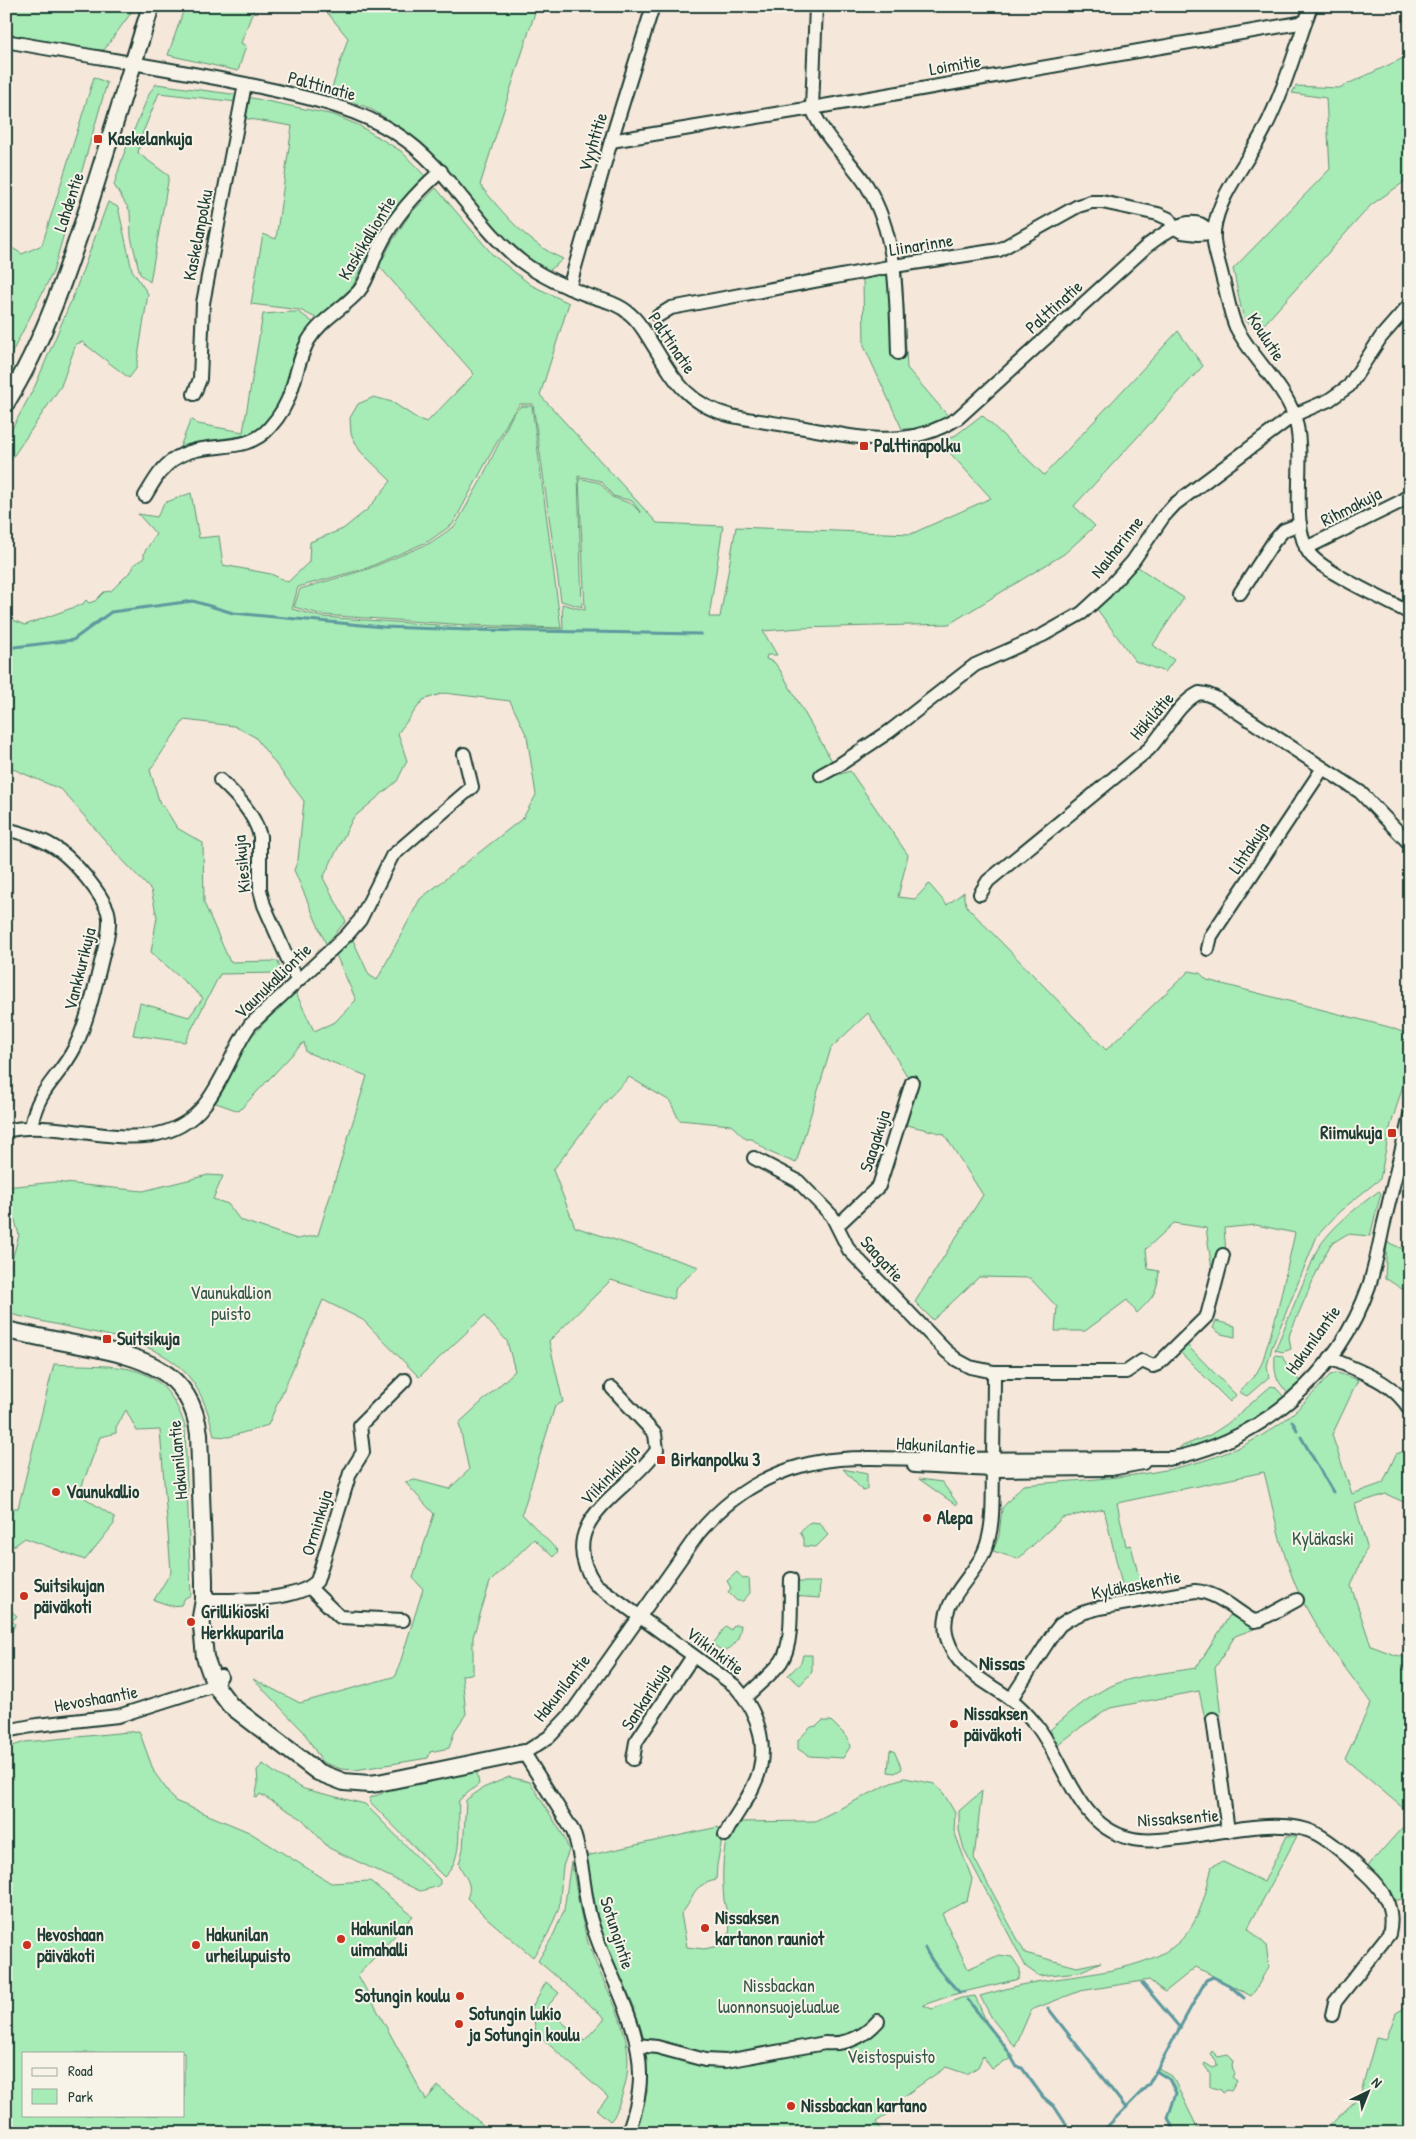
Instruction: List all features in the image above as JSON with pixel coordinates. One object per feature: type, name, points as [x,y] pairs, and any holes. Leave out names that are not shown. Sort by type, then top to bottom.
[{"type":"main road","name":"Lahdentie","points":[[6,403],[41,337],[71,261],[151,6]]},
{"type":"main road","name":"Hakunilantie","points":[[6,1330],[134,1357],[164,1372],[182,1389],[194,1408],[199,1434],[204,1600],[210,1612],[216,1679],[230,1705],[251,1719],[307,1765],[344,1782],[378,1783],[524,1753]]},
{"type":"street","name":"Vyyhtitie","points":[[569,288],[611,141],[653,6]]},
{"type":"street","points":[[816,6],[812,108],[821,128],[866,185],[876,203],[886,231],[894,266],[898,354]]},
{"type":"street","name":"Koulutie","points":[[1306,548],[1300,524],[1300,444],[1294,415],[1284,394],[1237,327],[1229,306],[1216,254],[1214,233],[1219,212],[1264,131],[1275,107],[1311,6]]},
{"type":"street","name":"Loimitie","points":[[611,141],[1305,22]]},
{"type":"street","points":[[6,41],[134,62]]},
{"type":"street","name":"Palttinatie","points":[[134,62],[332,103],[365,116],[411,143],[441,171],[501,243],[537,272],[569,288],[612,303],[628,312],[643,328],[683,390],[696,402],[710,409],[748,419],[829,432],[874,439],[899,439],[932,432],[958,418],[1148,245],[1175,228]]},
{"type":"street","name":"Kaskelanpolku","points":[[194,394],[200,379],[202,303],[246,84]]},
{"type":"street","name":"Kaskikalliontie","points":[[145,496],[159,474],[174,459],[201,448],[244,444],[255,440],[270,427],[286,404],[292,390],[298,364],[309,340],[332,313],[359,291],[393,223],[412,198],[441,171]]},
{"type":"street","name":"Liinarinne","points":[[658,316],[672,308],[894,266],[999,250],[1078,206],[1091,202],[1158,214],[1170,220],[1175,228]]},
{"type":"street","points":[[1175,228],[1182,232],[1214,233]]},
{"type":"street","name":"Nauharinne","points":[[821,775],[890,731],[975,665],[1043,635],[1082,613],[1106,591],[1133,561],[1163,517],[1176,504],[1294,415],[1329,400],[1349,386],[1381,338],[1410,304]]},
{"type":"street","name":"Rihmakuja","points":[[1306,548],[1398,503],[1410,495]]},
{"type":"street","points":[[1240,593],[1274,541],[1284,530],[1300,524]]},
{"type":"street","points":[[1306,548],[1311,556],[1324,566],[1410,613]]},
{"type":"street","name":"Häkilätie","points":[[980,894],[988,881],[1149,749],[1160,737],[1181,706],[1199,693],[1216,698],[1360,792],[1410,844]]},
{"type":"street","name":"Vaunukalliontie","points":[[6,1131],[32,1127],[118,1137],[139,1136],[165,1131],[184,1122],[204,1105],[240,1038],[250,1024],[347,935],[360,920],[392,856],[472,787],[464,754]]},
{"type":"street","name":"Lihtakuja","points":[[1208,949],[1211,936],[1323,768]]},
{"type":"street","name":"Kiesikuja","points":[[220,780],[243,802],[258,829],[260,836],[259,883],[262,897],[297,980]]},
{"type":"street","name":"Vankkurikuja","points":[[6,829],[36,838],[60,851],[101,897],[108,913],[109,928],[107,939],[82,1032],[70,1056],[42,1094],[33,1117],[32,1127]]},
{"type":"street","name":"Saagakuja","points":[[838,1225],[879,1186],[912,1082]]},
{"type":"street","name":"Hakunilantie","points":[[524,1753],[549,1737],[570,1715],[698,1534],[730,1501],[761,1481],[817,1462],[844,1459],[993,1464],[1175,1458],[1220,1444],[1269,1418],[1303,1389],[1330,1358],[1350,1328],[1368,1287],[1410,1116]]},
{"type":"street","name":"Saagatie","points":[[754,1158],[798,1181],[832,1216],[838,1225],[848,1250],[946,1351],[970,1367],[994,1372],[1126,1372],[1142,1361],[1153,1366],[1158,1364],[1207,1316],[1223,1255]]},
{"type":"street","points":[[1330,1358],[1390,1386],[1410,1410]]},
{"type":"street","points":[[993,1464],[994,1372]]},
{"type":"street","name":"Orminkuja","points":[[310,1588],[317,1582],[350,1472],[363,1452],[360,1425],[405,1380]]},
{"type":"street","name":"Viikinkikuja","points":[[612,1388],[655,1434],[658,1450],[647,1465],[598,1510],[589,1522],[581,1548],[583,1562],[595,1584],[639,1618]]},
{"type":"street","name":"Nissaksentie","points":[[993,1464],[988,1538],[983,1553],[949,1605],[945,1622],[952,1651],[960,1663],[975,1677],[1011,1700],[1037,1726],[1080,1801],[1095,1820],[1113,1832],[1130,1839],[1146,1840],[1172,1839],[1228,1831],[1286,1826],[1302,1828],[1316,1833],[1332,1843],[1368,1875],[1388,1901],[1391,1922],[1389,1934],[1335,2002],[1332,2015]]},
{"type":"street","points":[[745,1698],[780,1663],[785,1655],[789,1637],[791,1578]]},
{"type":"street","points":[[204,1600],[288,1596],[310,1588],[340,1617],[403,1620]]},
{"type":"street","name":"Kyläkaskentie","points":[[1011,1700],[1060,1625],[1082,1612],[1196,1591],[1212,1594],[1254,1621],[1260,1620],[1297,1600]]},
{"type":"street","name":"Viikinkitie","points":[[639,1618],[735,1686],[752,1709],[761,1735],[761,1761],[753,1788],[725,1835]]},
{"type":"street","name":"Sankarikuja","points":[[633,1759],[636,1742],[693,1656]]},
{"type":"street","name":"Hevoshaantie","points":[[6,1732],[37,1726],[118,1716],[189,1693],[216,1679]]},
{"type":"street","points":[[1213,1718],[1228,1831]]},
{"type":"street","name":"Sotungintie","points":[[524,1753],[569,1823],[577,1842],[586,1900],[596,1935],[628,2014],[637,2045],[640,2066],[639,2090],[628,2133]]},
{"type":"street","points":[[637,2045],[658,2047],[705,2060],[726,2060],[825,2042],[838,2044],[863,2035],[878,2021]]},
{"type":"green space","points":[[6,6],[136,6],[104,50],[86,50],[6,36]]},
{"type":"green space","points":[[185,6],[255,6],[241,43],[246,46],[238,71],[168,55]]},
{"type":"green space","points":[[322,6],[537,6],[480,185],[507,217],[527,236],[538,245],[563,259],[549,271],[524,258],[504,241],[444,166],[397,125],[369,108],[330,94],[348,38]]},
{"type":"green space","points":[[1410,55],[1410,178],[1371,205],[1260,329],[1246,321],[1242,312],[1233,269],[1330,169],[1326,98],[1292,93],[1296,86],[1339,88]]},
{"type":"green space","points":[[94,77],[107,83],[53,272],[6,364],[6,244],[22,254],[42,245]]},
{"type":"green space","points":[[156,84],[239,95],[237,102],[159,93],[141,137],[138,153],[169,176],[150,282],[140,274],[131,237],[130,211],[114,185],[123,156],[150,92]]},
{"type":"green space","points":[[247,97],[334,115],[358,125],[401,151],[426,177],[395,211],[375,238],[353,286],[318,319],[300,310],[251,304],[263,234],[276,239],[292,126],[243,118]]},
{"type":"green space","name":"Vaunukallion puisto","points":[[436,188],[493,255],[531,285],[569,303],[540,395],[657,523],[723,526],[709,617],[720,617],[736,527],[911,534],[991,498],[940,442],[956,435],[982,415],[1044,475],[1178,331],[1203,366],[1074,506],[1095,526],[1064,554],[949,624],[801,628],[763,631],[777,655],[767,655],[766,659],[774,662],[780,670],[832,761],[824,779],[850,771],[908,855],[898,897],[915,899],[929,884],[947,905],[964,892],[964,899],[968,908],[1106,1050],[1189,971],[1200,973],[1207,980],[1389,1027],[1410,1035],[1410,1062],[1390,1128],[1380,1179],[1340,1211],[1317,1236],[1272,1347],[1267,1366],[1269,1377],[1247,1396],[1239,1392],[1256,1374],[1262,1363],[1277,1313],[1295,1233],[1256,1225],[1224,1228],[1226,1254],[1221,1273],[1212,1270],[1206,1228],[1174,1223],[1146,1249],[1148,1269],[1159,1271],[1157,1285],[1150,1299],[1137,1313],[1127,1300],[1085,1331],[1055,1331],[1057,1307],[1030,1278],[979,1277],[933,1320],[915,1302],[983,1195],[944,1134],[903,1124],[914,1087],[868,1013],[831,1048],[796,1163],[769,1152],[752,1139],[746,1139],[731,1125],[679,1120],[670,1101],[629,1077],[607,1100],[553,1170],[575,1227],[699,1267],[676,1287],[673,1299],[611,1280],[549,1341],[563,1402],[555,1406],[522,1514],[558,1551],[553,1557],[534,1539],[490,1582],[473,1637],[473,1674],[462,1675],[466,1714],[455,1730],[449,1748],[430,1752],[428,1758],[355,1770],[341,1769],[322,1762],[304,1732],[253,1679],[300,1703],[396,1676],[423,1589],[413,1578],[434,1514],[405,1482],[415,1480],[449,1489],[469,1470],[459,1423],[515,1371],[507,1341],[484,1316],[419,1377],[363,1320],[323,1300],[268,1425],[229,1437],[214,1436],[207,1411],[198,1390],[187,1374],[173,1361],[138,1344],[116,1337],[6,1313],[6,1281],[19,1235],[6,1187],[55,1182],[143,1191],[208,1175],[223,1176],[213,1199],[228,1204],[240,1220],[297,1239],[318,1235],[367,1076],[306,1052],[304,1042],[239,1111],[213,1102],[243,1045],[295,991],[314,1031],[335,1022],[356,1000],[336,955],[352,938],[369,975],[377,980],[420,899],[523,818],[536,795],[527,736],[510,701],[444,693],[423,700],[398,733],[407,761],[397,781],[353,818],[323,878],[346,921],[326,944],[294,870],[298,860],[304,801],[255,737],[234,726],[184,720],[150,770],[160,804],[165,808],[177,828],[203,843],[204,903],[230,962],[278,961],[281,973],[220,974],[185,1042],[133,1035],[140,1003],[189,1017],[203,998],[151,952],[157,917],[151,890],[115,852],[62,790],[6,766],[6,617],[25,625],[83,604],[86,600],[89,603],[95,601],[104,592],[111,591],[133,569],[133,565],[144,558],[144,553],[156,534],[138,514],[157,517],[164,503],[191,493],[199,538],[219,536],[223,565],[271,574],[288,582],[309,562],[310,542],[343,529],[368,509],[391,481],[360,451],[351,434],[350,418],[358,404],[374,397],[392,402],[418,419],[427,422],[474,374],[379,266],[410,214]],"holes":[[[520,404],[533,404],[561,601],[582,607],[578,476],[601,481],[613,496],[632,501],[641,513],[632,504],[612,497],[600,483],[579,478],[585,610],[562,604],[563,629],[467,627],[322,617],[292,609],[298,587],[367,568],[429,541],[453,524],[512,414]]]},
{"type":"green space","points":[[108,202],[118,207],[132,270],[148,294],[136,369],[129,378],[82,342],[76,344],[61,386],[6,467],[6,440],[35,386],[74,294]]},
{"type":"green space","points":[[902,272],[907,368],[949,417],[927,428],[902,429],[864,346],[863,279]]},
{"type":"green space","points":[[299,312],[314,323],[295,351],[285,389],[276,411],[260,427],[248,435],[199,442],[178,452],[191,419],[198,424],[243,432],[263,314]]},
{"type":"green space","points":[[521,406],[532,406],[561,628],[467,625],[323,615],[294,607],[300,589],[368,569],[430,543],[455,526],[480,482],[513,414]]},
{"type":"green space","points":[[1138,567],[1184,598],[1153,645],[1174,660],[1165,672],[1135,661],[1097,609]]},
{"type":"green space","points":[[1379,1191],[1381,1193],[1370,1236],[1347,1234],[1331,1244],[1321,1262],[1290,1333],[1291,1349],[1283,1352],[1275,1350],[1317,1250],[1337,1225]]},
{"type":"green space","points":[[1387,1242],[1410,1252],[1410,1294],[1385,1278]]},
{"type":"green space","points":[[1216,1321],[1235,1326],[1235,1337],[1221,1334],[1213,1328]]},
{"type":"green space","points":[[1184,1342],[1236,1395],[1230,1402],[1177,1349]]},
{"type":"green space","points":[[1275,1355],[1282,1356],[1300,1383],[1289,1395],[1277,1377]]},
{"type":"green space","points":[[54,1364],[117,1367],[134,1370],[150,1377],[164,1387],[175,1403],[185,1426],[191,1595],[185,1598],[181,1605],[172,1606],[154,1600],[171,1572],[160,1430],[137,1431],[126,1410],[116,1427],[116,1433],[100,1437],[79,1494],[114,1517],[114,1524],[85,1560],[25,1538],[14,1546],[6,1539],[6,1508],[18,1508]]},
{"type":"green space","name":"Kyläkaski","points":[[1338,1373],[1358,1380],[1332,1435],[1352,1494],[1383,1483],[1396,1454],[1410,1449],[1410,1505],[1386,1494],[1355,1504],[1367,1547],[1351,1586],[1371,1646],[1395,1655],[1410,1658],[1410,1814],[1345,1759],[1371,1703],[1327,1642],[1299,1593],[1283,1551],[1264,1472],[1117,1503],[1126,1546],[1131,1545],[1142,1590],[1124,1593],[1104,1509],[1062,1518],[1018,1559],[993,1551],[999,1536],[1002,1508],[1023,1485],[1121,1477],[1185,1466],[1216,1456],[1246,1444],[1283,1422],[1330,1375]]},
{"type":"green space","points":[[1271,1386],[1275,1387],[1285,1398],[1270,1411],[1217,1440],[1181,1451],[1180,1447],[1210,1435],[1227,1424]]},
{"type":"green space","points":[[843,1469],[867,1474],[867,1490],[863,1491]]},
{"type":"green space","points":[[919,1479],[942,1482],[957,1503],[956,1505]]},
{"type":"green space","points":[[811,1522],[820,1523],[828,1535],[816,1547],[804,1546],[804,1539],[800,1532]]},
{"type":"green space","points":[[737,1572],[743,1579],[749,1578],[750,1593],[743,1601],[737,1601],[728,1592],[731,1588],[727,1581]]},
{"type":"green space","points":[[796,1582],[820,1582],[819,1598],[793,1596]]},
{"type":"green space","points":[[6,1606],[17,1616],[12,1621],[15,1624],[11,1633],[6,1634]]},
{"type":"green space","points":[[1230,1615],[1254,1629],[1235,1636],[1215,1668],[1221,1716],[1205,1719],[1199,1691],[1110,1708],[1058,1745],[1050,1730],[1067,1715],[1105,1689],[1135,1678],[1196,1668]]},
{"type":"green space","points":[[734,1625],[741,1625],[738,1638],[730,1648],[722,1651],[713,1644],[726,1626],[731,1630]]},
{"type":"green space","points":[[803,1655],[812,1655],[812,1672],[800,1685],[788,1675],[801,1663]]},
{"type":"green space","points":[[822,1721],[831,1721],[848,1738],[850,1747],[843,1758],[809,1756],[798,1749],[798,1740],[811,1727],[817,1726]]},
{"type":"green space","name":"Hakunilan urheilupuisto","points":[[139,1731],[154,1772],[175,1801],[249,1832],[331,1883],[370,1881],[413,1916],[358,1975],[426,2100],[438,2086],[492,2133],[6,2133],[6,1748],[25,1742]]},
{"type":"green space","points":[[890,1750],[894,1751],[902,1769],[895,1773],[888,1772]]},
{"type":"green space","points":[[263,1764],[278,1775],[304,1789],[365,1804],[440,1880],[440,1884],[436,1887],[420,1891],[329,1848],[302,1819],[260,1794],[257,1798],[255,1797],[258,1784],[257,1770]]},
{"type":"green space","points":[[476,1769],[479,1784],[459,1800],[459,1840],[457,1851],[451,1869],[444,1877],[371,1803],[369,1798],[383,1793],[383,1789]]},
{"type":"green space","points":[[509,1777],[530,1782],[563,1835],[569,1850],[563,1866],[559,1908],[548,1934],[533,1957],[488,1919],[467,1898],[469,1884],[459,1864],[463,1849],[466,1800],[483,1788]]},
{"type":"green space","points":[[905,1778],[935,1784],[944,1794],[955,1813],[954,1831],[972,1879],[967,1900],[942,1914],[968,1969],[999,1955],[1012,1957],[1020,1969],[1019,1979],[959,1993],[923,2005],[932,2009],[961,1998],[975,1996],[987,2023],[1014,2057],[992,2069],[983,2056],[978,2067],[967,2074],[946,2067],[900,2099],[888,2114],[876,2122],[883,2133],[636,2133],[647,2092],[644,2040],[633,2004],[601,1935],[586,1856],[718,1827],[723,1834],[716,1880],[697,1889],[681,1914],[687,1947],[704,1949],[724,1945],[730,1928],[723,1893],[724,1853],[728,1836],[738,1822],[815,1821],[897,1780]]},
{"type":"green space","points":[[982,1791],[974,1858],[1025,1953],[1077,1967],[1101,1962],[1079,1972],[1039,1976],[1026,1967],[964,1849],[959,1830],[959,1811]]},
{"type":"green space","points":[[1410,1819],[1410,1897],[1394,1901],[1390,1890],[1367,1867]]},
{"type":"green space","points":[[1287,1836],[1297,1836],[1248,1928],[1266,1945],[1269,1967],[1251,1996],[1196,1967],[1165,1992],[1149,1980],[1080,1991],[1031,2010],[1015,2047],[993,2020],[980,1996],[1029,1983],[1131,1966],[1165,1952],[1179,1942],[1197,1916],[1212,1866],[1223,1862],[1264,1882]]},
{"type":"green space","points":[[571,1861],[585,1932],[618,2013],[628,2053],[627,2075],[621,2098],[610,2121],[597,2110],[608,2097],[536,2033],[532,2007],[546,1982],[559,1993],[546,2008],[584,2041],[605,2018],[538,1961],[553,1936],[564,1910]]},
{"type":"green space","points":[[1410,2005],[1410,2133],[1322,2133],[1360,2096],[1376,2038],[1386,2040],[1396,2013]]},
{"type":"green space","points":[[1212,2051],[1218,2057],[1228,2055],[1233,2060],[1234,2074],[1232,2077],[1237,2081],[1231,2091],[1227,2090],[1223,2093],[1221,2090],[1210,2087],[1210,2073],[1204,2065],[1205,2063],[1213,2068],[1217,2066],[1216,2060],[1210,2054]]},
{"type":"green space","points":[[1158,2068],[1172,2076],[1200,2133],[1175,2133],[1168,2118],[1176,2093],[1169,2079],[1156,2071]]},
{"type":"waterway","points":[[6,648],[73,640],[111,612],[193,601],[233,613],[383,627],[701,634]]},
{"type":"waterway","points":[[1292,1421],[1297,1430]]},
{"type":"waterway","points":[[1301,1437],[1333,1492]]},
{"type":"waterway","points":[[925,1948],[949,1982],[959,1992],[965,1992]]},
{"type":"waterway","points":[[1101,2133],[1149,2084],[1206,1980],[1213,1977],[1229,1985],[1244,1998]]},
{"type":"waterway","points":[[1142,1983],[1180,2028]]},
{"type":"waterway","points":[[968,2000],[1006,2048],[1017,2067],[1022,2068],[1043,2097],[1054,2106],[1069,2129],[1069,2133]]},
{"type":"waterway","points":[[1048,2008],[1126,2108]]},
{"type":"waterway","points":[[1156,2071],[1169,2079],[1176,2093],[1168,2118],[1175,2133]]},
{"type":"place","name":"Kaskelankuja","points":[[98,139]]},
{"type":"place","name":"Palttinapolku","points":[[864,446]]},
{"type":"place","name":"Riimukuja","points":[[1392,1133]]},
{"type":"place","name":"Suitsikuja","points":[[107,1339]]},
{"type":"place","name":"Birkanpolku 3","points":[[661,1460]]},
{"type":"place","name":"Vaunukallio","points":[[56,1492]]},
{"type":"place","name":"Alepa","points":[[927,1518]]},
{"type":"place","name":"Suitsikujan päiväkoti","points":[[24,1596]]},
{"type":"place","name":"Grillikioski Herkkuparila","points":[[191,1622]]},
{"type":"place","name":"Nissaksen päiväkoti","points":[[954,1724]]},
{"type":"place","name":"Nissaksen kartanon rauniot","points":[[705,1928]]},
{"type":"place","name":"Hakunilan uimahalli","points":[[341,1939]]},
{"type":"place","name":"Hevoshaan päiväkoti","points":[[27,1945]]},
{"type":"place","name":"Hakunilan urheilupuisto","points":[[196,1945]]},
{"type":"place","name":"Sotungin koulu","points":[[460,1996]]},
{"type":"place","name":"Sotungin lukio ja Sotungin koulu","points":[[459,2024]]},
{"type":"place","name":"Nissbackan kartano","points":[[791,2106]]},
{"type":"district","name":"Nissas","points":[[1002,1663]]},
{"type":"park label","name":"Nissbackan luonnonsuojelualue","points":[[779,1996]]},
{"type":"park label","name":"Veistospuisto","points":[[891,2057]]}]
